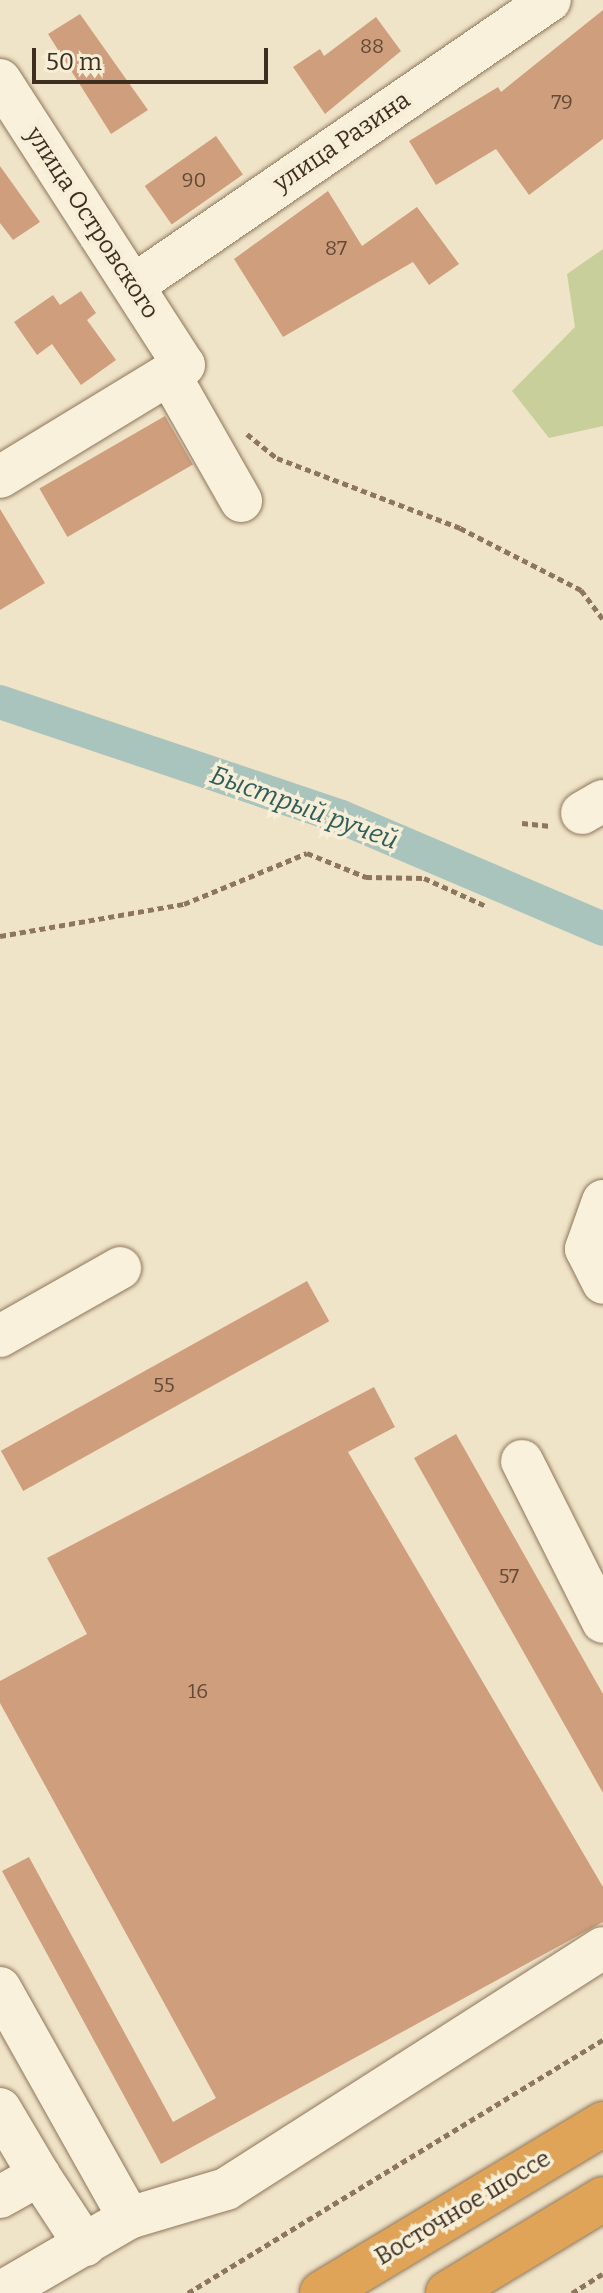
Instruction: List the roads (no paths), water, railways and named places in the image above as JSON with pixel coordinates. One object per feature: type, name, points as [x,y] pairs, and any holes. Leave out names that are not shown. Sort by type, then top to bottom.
[{"type":"highway","name":"Восточное шоссе","points":[[322,2293],[603,2124]]},
{"type":"highway","points":[[448,2293],[603,2199]]},
{"type":"street","name":"улица Разина","points":[[134,285],[550,0]]},
{"type":"street","name":"улица Островского","points":[[0,80],[134,285],[176,370],[193,417],[241,501]]},
{"type":"street","points":[[0,477],[176,370]]},
{"type":"street","points":[[603,1201],[586,1249],[603,1283]]},
{"type":"street","points":[[0,1336],[120,1268]]},
{"type":"street","points":[[522,1461],[603,1622]]},
{"type":"street","points":[[0,2293],[129,2218],[226,2189],[603,1948]]},
{"type":"street","points":[[0,1988],[129,2218]]},
{"type":"street","points":[[0,2109],[85,2245]]},
{"type":"street","points":[[0,2197],[39,2175]]},
{"type":"waterway","name":"Быстрый ручей","points":[[0,702],[341,817],[603,929]]}]
